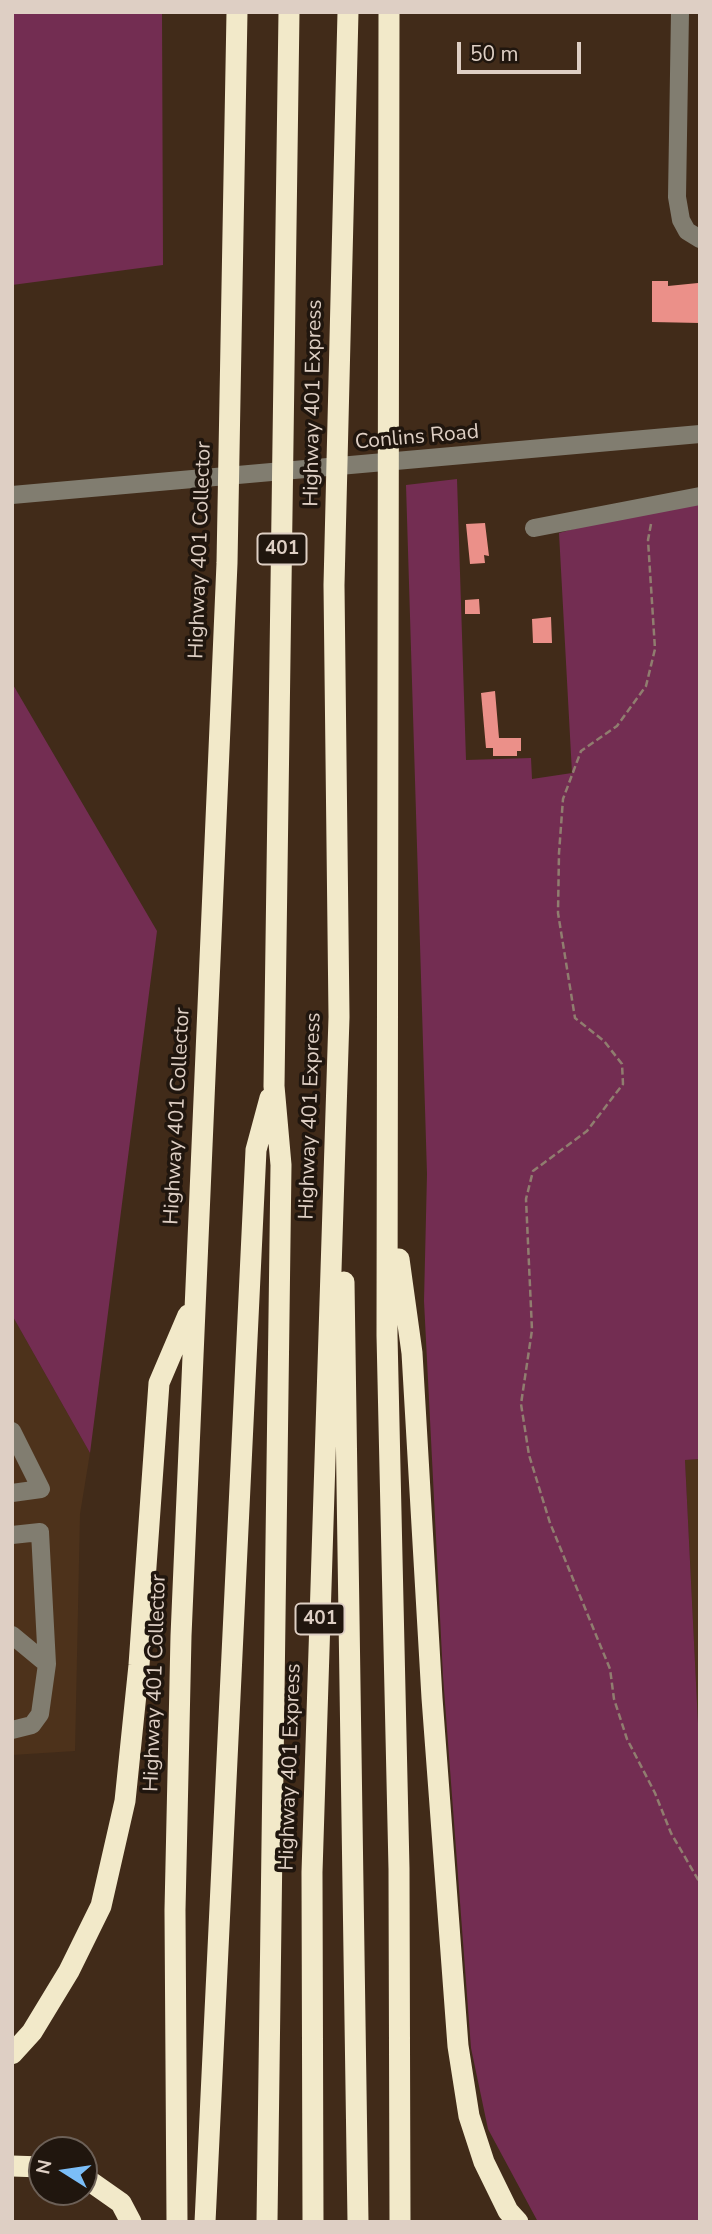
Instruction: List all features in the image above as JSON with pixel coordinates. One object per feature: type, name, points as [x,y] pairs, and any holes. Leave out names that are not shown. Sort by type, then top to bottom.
[{"type":"highway","name":"Highway 401 Collector","points":[[177,2222],[175,1897],[194,1300],[227,563],[237,12]]},
{"type":"highway","name":"Highway 401 Express","points":[[267,2222],[281,1165],[274,1086],[289,12]]},
{"type":"highway","name":"Highway 401 Express","points":[[313,2222],[313,1872],[339,1017],[334,585],[348,12]]},
{"type":"highway","points":[[389,12],[386,583],[390,1187],[387,1335],[399,1869],[400,2222]]},
{"type":"highway","points":[[339,1017],[352,1693],[358,2222]]},
{"type":"highway","points":[[205,2222],[256,1150],[274,1086]]},
{"type":"highway","points":[[390,1187],[412,1353],[432,1698],[458,2046],[469,2116],[484,2162],[508,2211],[518,2222]]},
{"type":"highway","points":[[12,2054],[32,2032],[69,1971],[101,1906],[125,1801],[139,1665],[159,1383],[194,1300]]},
{"type":"highway","points":[[98,2187],[121,2203],[131,2222]]},
{"type":"street","points":[[680,12],[677,197],[681,220],[687,231],[700,239]]},
{"type":"street","name":"Conlins Road","points":[[12,495],[422,461],[700,434]]},
{"type":"street","points":[[534,528],[700,496]]},
{"type":"street","points":[[12,1432],[41,1489],[12,1493]]},
{"type":"street","points":[[12,1535],[40,1532],[47,1664],[40,1714],[32,1725],[12,1730]]},
{"type":"street","points":[[12,1635],[47,1664]]},
{"type":"path","points":[[655,504],[648,540],[656,649],[646,686],[617,726],[581,751],[563,799],[559,853],[558,914],[575,1018],[604,1041],[622,1063],[623,1084],[587,1131],[533,1171],[526,1199],[532,1330],[521,1404],[529,1455],[550,1523],[610,1669],[614,1699],[627,1739],[655,1793],[671,1833],[700,1884]]},
{"type":"shaded area","points":[[12,12],[162,12],[163,265],[12,285]]},
{"type":"shaded area","points":[[457,479],[466,760],[531,758],[532,779],[572,773],[559,533],[625,515],[700,503],[700,1459],[685,1460],[700,1764],[700,2222],[538,2222],[488,2129],[471,2048],[443,1676],[424,1301],[427,1174],[406,485]]},
{"type":"shaded area","points":[[12,683],[157,931],[90,1453],[12,1315]]},
{"type":"shaded area","points":[[12,1315],[90,1453],[80,1514],[75,1751],[12,1755]]},
{"type":"shaded area","points":[[700,1459],[700,1764],[685,1460]]},
{"type":"building","points":[[652,281],[668,281],[668,286],[698,283],[700,323],[652,322]]},
{"type":"building","points":[[485,523],[489,556],[484,555],[485,563],[470,564],[466,524]]},
{"type":"building","points":[[479,599],[480,614],[465,614],[465,600]]},
{"type":"building","points":[[551,617],[552,643],[533,643],[532,619]]},
{"type":"building","points":[[495,691],[499,738],[521,738],[521,751],[517,751],[517,756],[493,756],[493,748],[486,748],[481,693]]}]
